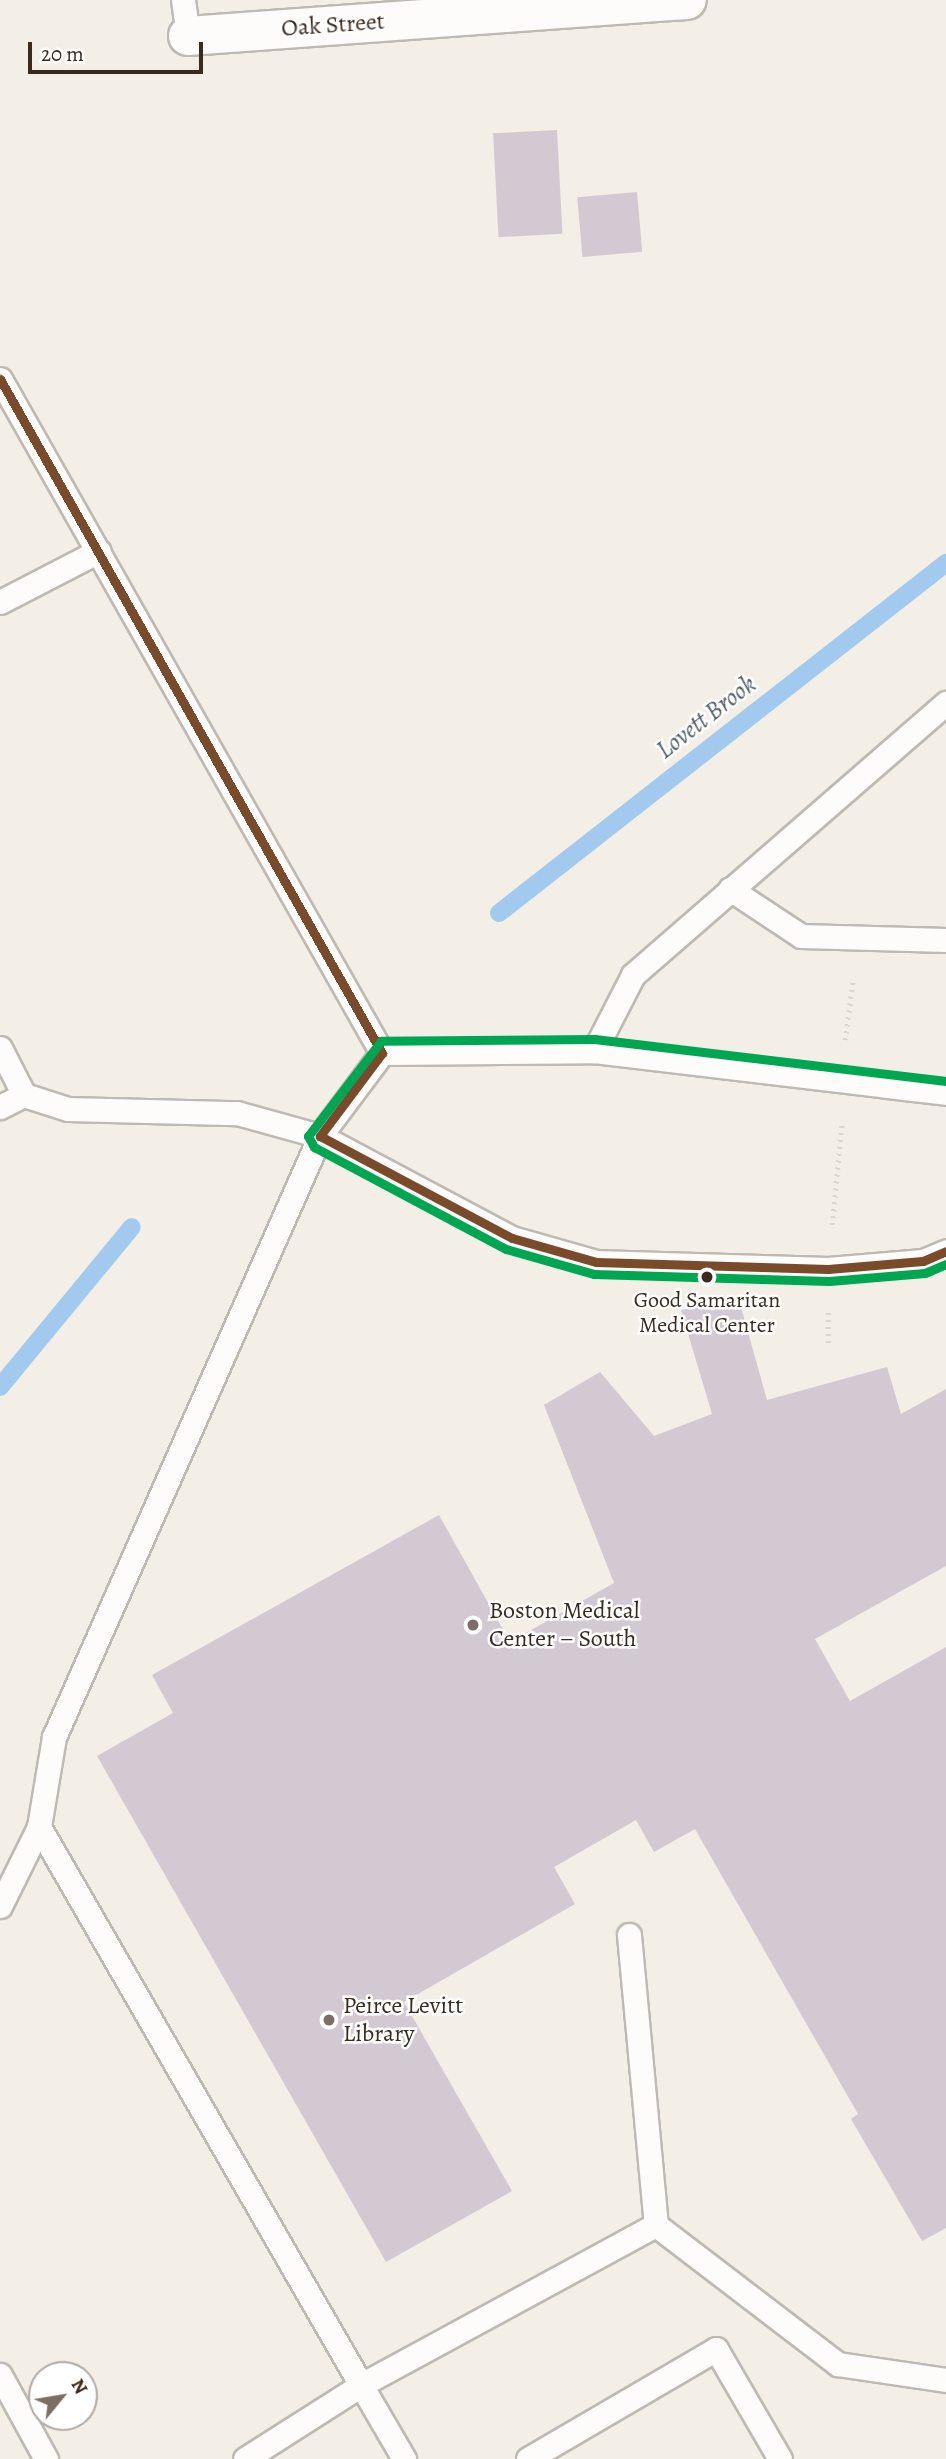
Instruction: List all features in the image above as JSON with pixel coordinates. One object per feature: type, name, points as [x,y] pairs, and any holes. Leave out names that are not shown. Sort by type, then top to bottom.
[{"type":"street","name":"Oak Street","points":[[185,18],[687,0]]},
{"type":"lane","points":[[0,379],[382,1053]]},
{"type":"lane","points":[[0,602],[99,551]]},
{"type":"lane","points":[[594,1051],[632,975],[946,703]]},
{"type":"lane","points":[[730,889],[801,936],[946,940]]},
{"type":"lane","points":[[0,1048],[24,1095]]},
{"type":"lane","points":[[382,1053],[594,1051],[946,1093]]},
{"type":"lane","points":[[0,1906],[39,1827],[54,1737],[320,1136],[382,1053]]},
{"type":"lane","points":[[0,1107],[24,1095],[68,1109],[237,1113],[320,1136],[512,1238],[596,1262],[828,1269],[923,1261],[946,1251]]},
{"type":"lane","points":[[39,1827],[404,2459]]},
{"type":"lane","points":[[629,1935],[656,2225],[838,2364],[946,2380]]},
{"type":"lane","points":[[245,2459],[362,2385],[656,2225]]},
{"type":"lane","points":[[528,2459],[716,2349],[780,2459]]},
{"type":"lane","points":[[0,2375],[46,2459]]},
{"type":"path","points":[[828,1343],[828,1269],[845,1083],[845,1022],[861,937]]},
{"type":"building","points":[[557,130],[562,234],[499,237],[493,133]]},
{"type":"building","points":[[637,192],[642,252],[582,257],[577,197]]},
{"type":"building","points":[[739,1300],[767,1400],[887,1367],[901,1414],[946,1389],[946,1566],[815,1639],[850,1701],[946,1647],[946,2228],[922,2241],[851,2119],[858,2114],[695,1829],[654,1852],[636,1820],[554,1867],[575,1904],[404,2002],[512,2191],[386,2262],[97,1756],[173,1713],[152,1675],[439,1515],[510,1642],[614,1583],[544,1405],[600,1372],[654,1436],[712,1414],[681,1310]]},
{"type":"waterway","name":"Lovett Brook","points":[[499,913],[946,563]]},
{"type":"waterway","name":"Lovett Brook","points":[[0,1387],[132,1227]]},
{"type":"transit line","points":[[0,379],[382,1053],[320,1136],[512,1238],[596,1262],[828,1269],[923,1261],[946,1251]]},
{"type":"transit line","points":[[946,1081],[595,1039],[381,1041],[308,1136],[314,1147],[506,1249],[594,1274],[829,1281],[925,1273],[946,1264]]},
{"type":"place","name":"Good Samaritan Medical Center","points":[[707,1277]]},
{"type":"place","name":"Boston Medical Center – South","points":[[473,1625]]},
{"type":"place","name":"Peirce Levitt Library","points":[[329,2020]]}]
